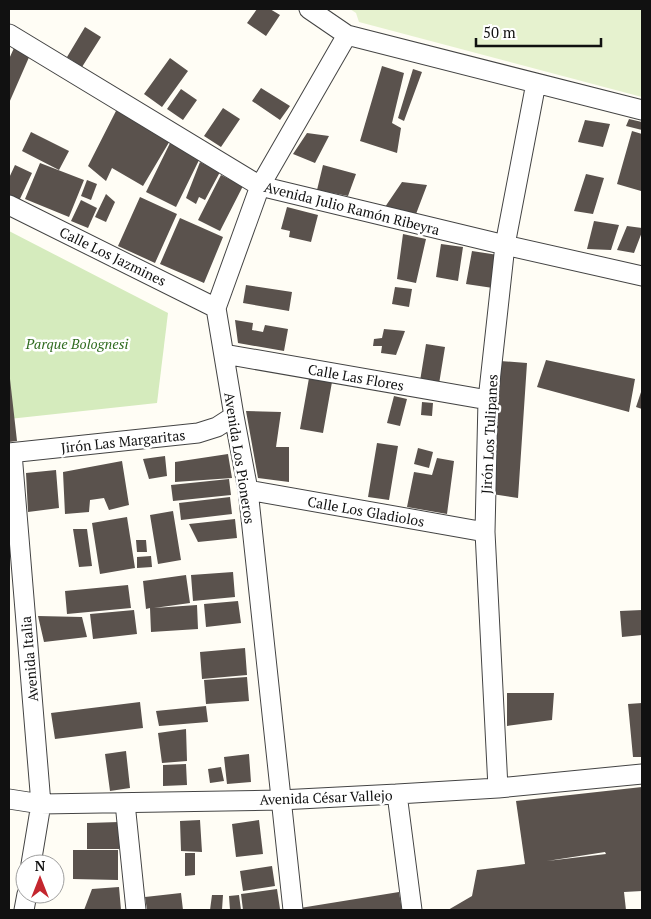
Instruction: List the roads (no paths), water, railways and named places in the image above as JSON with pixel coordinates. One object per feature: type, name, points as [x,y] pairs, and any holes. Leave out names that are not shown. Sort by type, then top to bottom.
[{"type":"street","points":[[309,9],[347,35],[642,110]]},
{"type":"street","name":"Avenida Julio Ramón Ribeyra","points":[[9,34],[260,186],[505,246],[642,276]]},
{"type":"street","name":"Avenida Los Pioneros","points":[[293,910],[248,490],[216,308],[260,186],[347,35]]},
{"type":"street","name":"Jirón Los Tulipanes","points":[[498,788],[485,532],[488,400],[505,246],[536,83]]},
{"type":"street","name":"Calle Los Jazmines","points":[[9,205],[216,308]]},
{"type":"street","name":"Calle Las Flores","points":[[224,354],[488,400]]},
{"type":"street","name":"Jirón Las Margaritas","points":[[10,453],[198,434],[217,427],[234,416]]},
{"type":"street","name":"Avenida Italia","points":[[10,453],[41,804],[33,854]]},
{"type":"street","name":"Calle Los Gladiolos","points":[[248,490],[485,532]]},
{"type":"street","name":"Avenida César Vallejo","points":[[9,799],[41,804],[280,800],[498,788],[642,774]]},
{"type":"street","points":[[397,794],[412,910]]},
{"type":"street","points":[[125,803],[136,910]]},
{"type":"park label","name":"Parque Bolognesi","points":[[77,343]]}]
